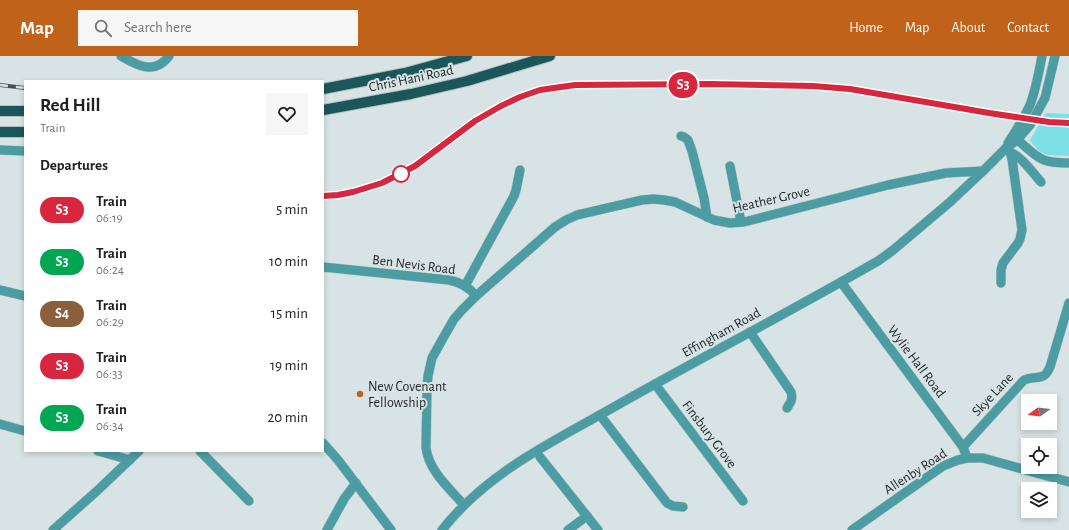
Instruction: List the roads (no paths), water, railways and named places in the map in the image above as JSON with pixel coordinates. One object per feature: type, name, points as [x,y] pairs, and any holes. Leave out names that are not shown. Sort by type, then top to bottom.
[{"type":"main road","name":"Chris Hani Road","points":[[324,89],[405,73],[467,56]]},
{"type":"main road","name":"Chris Hani Road","points":[[324,110],[410,94],[467,81],[526,59],[550,56]]},
{"type":"main road","points":[[0,111],[24,111]]},
{"type":"main road","points":[[0,132],[24,132]]},
{"type":"street","points":[[121,56],[135,64],[145,67],[160,64],[169,56]]},
{"type":"street","name":"Effingham Road","points":[[442,530],[464,505],[496,477],[516,463],[582,424],[841,282],[878,261],[892,251],[1008,150],[1030,104],[1039,73],[1042,56]]},
{"type":"street","name":"Effingham Road","points":[[1015,138],[1030,126],[1044,98],[1055,56]]},
{"type":"street","points":[[681,136],[684,136],[688,140],[692,151],[704,198],[707,217]]},
{"type":"street","points":[[1015,138],[1043,160],[1056,163],[1069,163]]},
{"type":"street","points":[[0,150],[24,151]]},
{"type":"street","points":[[1008,150],[1025,162],[1041,182]]},
{"type":"street","points":[[1001,283],[1001,270],[1003,263],[1018,243],[1022,230],[1015,173],[1012,159],[1008,150]]},
{"type":"street","points":[[730,166],[741,222]]},
{"type":"street","points":[[465,286],[514,196],[520,170]]},
{"type":"street","name":"Heather Grove","points":[[476,296],[555,227],[578,215],[642,200],[654,199],[675,202],[714,220],[730,223],[741,222],[893,184],[946,173],[983,171]]},
{"type":"street","name":"Ben Nevis Road","points":[[324,266],[457,281],[472,290],[476,296]]},
{"type":"street","name":"Wylie Hall Road","points":[[841,282],[963,447],[967,458]]},
{"type":"street","points":[[0,290],[24,296]]},
{"type":"street","points":[[464,505],[435,471],[427,456],[427,388],[429,366],[432,358],[454,319],[476,296]]},
{"type":"street","name":"Skye Lane","points":[[963,447],[1024,380],[1043,377],[1046,374],[1050,366],[1069,303]]},
{"type":"street","points":[[750,332],[792,392],[792,402],[787,408]]},
{"type":"street","name":"Finsbury Grove","points":[[655,384],[743,501]]},
{"type":"street","points":[[600,415],[667,503],[673,506],[683,507]]},
{"type":"street","points":[[0,424],[24,431]]},
{"type":"street","points":[[324,444],[356,483],[391,530]]},
{"type":"street","points":[[102,452],[130,460]]},
{"type":"street","points":[[53,530],[138,452]]},
{"type":"street","points":[[201,452],[250,501]]},
{"type":"street","points":[[540,457],[598,530]]},
{"type":"street","name":"Allenby Road","points":[[852,530],[943,466],[954,461],[967,458],[983,458],[1069,482]]},
{"type":"street","points":[[327,530],[344,499],[356,483]]},
{"type":"street","points":[[568,530],[587,516]]},
{"type":"railway","points":[[324,196],[353,192],[382,183],[415,166],[475,121],[501,106],[540,90],[575,85],[711,84],[813,86],[850,89],[978,111],[1049,122],[1069,123]]},
{"type":"railway","points":[[0,85],[24,88]]},
{"type":"train","name":"S3","points":[[324,196],[353,192],[382,183],[415,166],[488,112],[520,97],[540,90],[575,85],[711,84],[813,86],[850,89],[989,113],[1049,122],[1069,123]]},
{"type":"place","name":"New Covenant Fellowship","points":[[360,394]]}]
